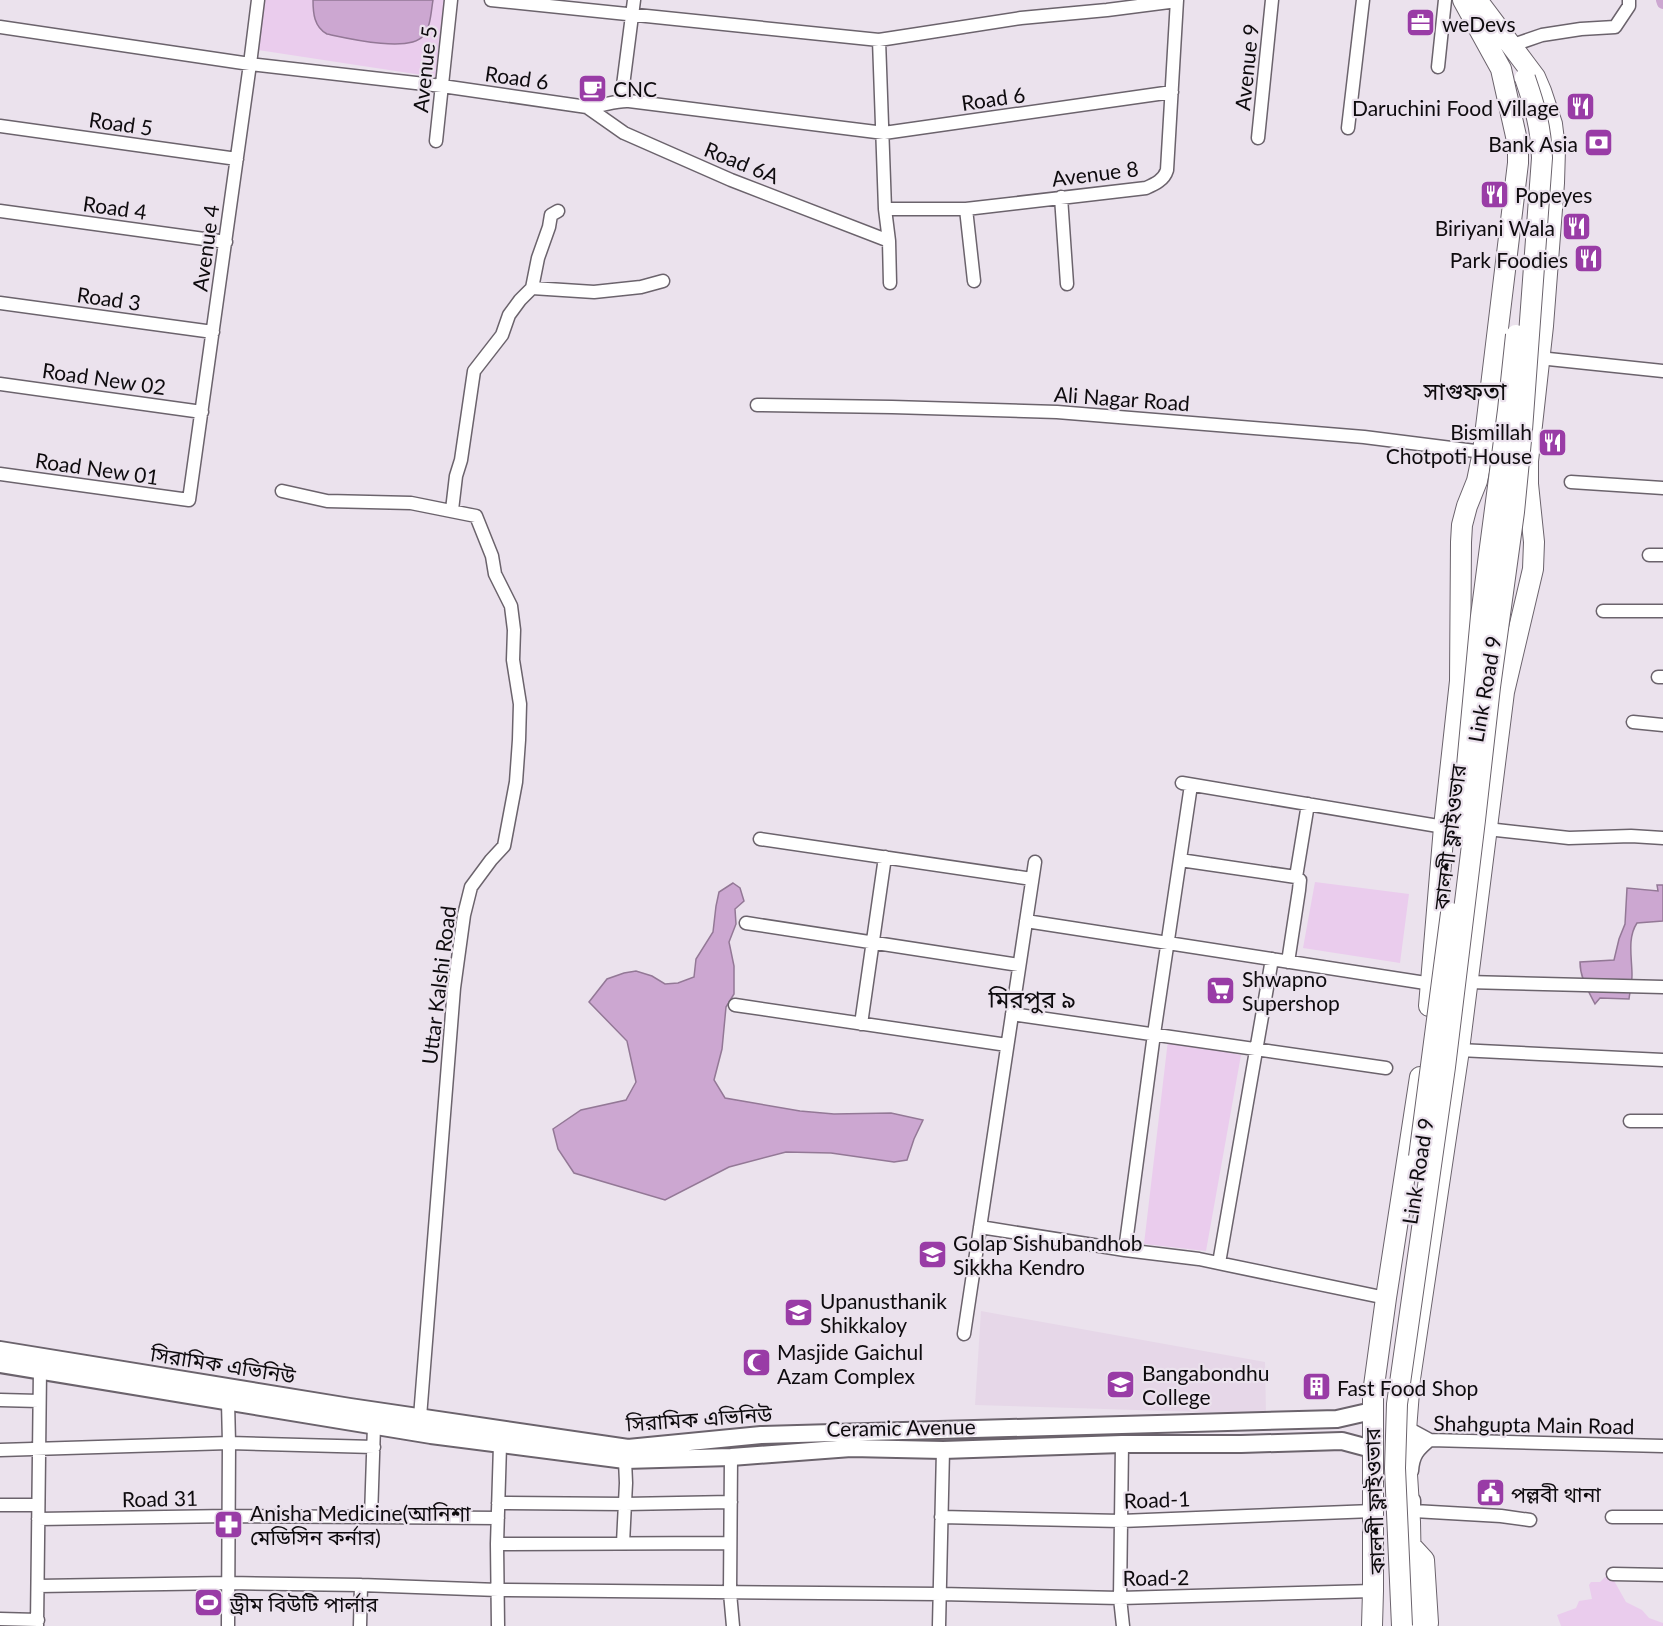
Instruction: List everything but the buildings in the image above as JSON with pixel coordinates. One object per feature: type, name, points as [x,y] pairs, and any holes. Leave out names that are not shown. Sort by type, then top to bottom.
[{"type":"main road","name":"Link Road 9","points":[[1372,1626],[1372,1411],[1386,1298],[1432,984],[1444,827],[1460,681],[1462,525],[1477,481],[1483,452],[1518,163],[1518,145],[1501,69],[1463,0]]},
{"type":"main road","name":"Link Road 9","points":[[1412,1626],[1406,1435],[1412,1367],[1459,1050],[1504,692],[1533,569],[1534,542],[1528,461],[1551,236],[1555,149],[1547,105],[1534,77],[1477,0]]},
{"type":"main road","name":"কালশী ফ্লাইওভার","points":[[1402,1626],[1395,1456],[1397,1404],[1445,1067],[1490,687],[1514,512],[1542,158],[1538,116],[1523,84],[1516,50]]},
{"type":"main road","points":[[1393,1626],[1386,1450],[1388,1419],[1395,1347],[1461,831],[1480,615],[1508,410],[1534,168],[1531,117],[1523,84],[1501,69]]},
{"type":"main road","points":[[1461,542],[1474,525],[1490,520],[1511,524],[1534,542]]},
{"type":"main road","name":"সিরামিক এভিনিউ","points":[[0,1350],[628,1448],[760,1435],[1337,1419],[1372,1411]]},
{"type":"main road","name":"সিরামিক এভিনিউ","points":[[0,1364],[431,1435]]},
{"type":"main road","name":"Ceramic Avenue","points":[[431,1435],[625,1460],[731,1457],[851,1448],[943,1450],[1122,1444],[1342,1441],[1372,1449]]},
{"type":"main road","points":[[1410,1545],[1424,1560],[1428,1623],[1426,1626]]},
{"type":"street","name":"Avenue 4","points":[[189,500],[258,0]]},
{"type":"street","name":"Avenue 5","points":[[436,141],[451,0]]},
{"type":"street","points":[[490,0],[879,40],[1022,18],[1074,14],[1177,0]]},
{"type":"street","points":[[621,101],[634,0]]},
{"type":"street","name":"Avenue 8","points":[[885,209],[966,209],[1146,188],[1156,184],[1166,174],[1168,164],[1177,0]]},
{"type":"street","name":"Avenue 9","points":[[1258,138],[1272,0]]},
{"type":"street","points":[[1348,128],[1363,0]]},
{"type":"street","points":[[1438,67],[1445,0]]},
{"type":"street","points":[[1516,50],[1542,35],[1615,27],[1629,6],[1629,0]]},
{"type":"street","name":"Road 6","points":[[0,27],[250,64],[442,86],[587,107],[604,106],[621,101],[884,133],[1172,92]]},
{"type":"street","points":[[879,40],[890,283]]},
{"type":"street","name":"Road 6A","points":[[587,107],[624,133],[731,180],[889,241]]},
{"type":"street","name":"Road 5","points":[[0,126],[237,159]]},
{"type":"street","points":[[1061,197],[1067,284]]},
{"type":"street","points":[[966,209],[974,281]]},
{"type":"street","name":"Road 4","points":[[0,211],[226,242]]},
{"type":"street","points":[[282,491],[327,501],[411,503],[452,510],[474,372],[502,336],[509,315],[532,288],[551,215],[558,211]]},
{"type":"street","points":[[532,288],[594,292],[641,287],[663,281]]},
{"type":"street","name":"Road 3","points":[[0,303],[213,332]]},
{"type":"street","points":[[1539,358],[1663,371]]},
{"type":"street","name":"Road New 02","points":[[0,384],[202,412]]},
{"type":"street","name":"Ali Nagar Road","points":[[757,405],[1057,412],[1364,437],[1483,452]]},
{"type":"street","name":"Road New 01","points":[[0,474],[189,500]]},
{"type":"street","points":[[1571,482],[1663,489]]},
{"type":"street","name":"Uttar Kalshi Road","points":[[420,1417],[454,988],[464,915],[471,887],[504,846],[516,782],[519,740],[520,704],[513,660],[514,630],[511,606],[495,574],[492,556],[476,516],[452,510]]},
{"type":"street","points":[[1649,555],[1663,555]]},
{"type":"street","points":[[1603,611],[1663,611]]},
{"type":"street","points":[[1633,722],[1663,725]]},
{"type":"street","points":[[1125,1250],[1180,860],[1187,784],[1444,827]]},
{"type":"street","points":[[1296,877],[1308,804]]},
{"type":"street","points":[[1487,829],[1569,838],[1631,836],[1663,838]]},
{"type":"street","points":[[760,839],[1032,879]]},
{"type":"street","points":[[861,1024],[885,858]]},
{"type":"street","points":[[1180,860],[1296,877],[1300,880],[1288,962]]},
{"type":"street","points":[[964,1334],[1035,862]]},
{"type":"street","points":[[1026,921],[1432,984]]},
{"type":"street","points":[[746,923],[1019,964]]},
{"type":"street","points":[[1219,1263],[1272,959]]},
{"type":"street","points":[[1467,982],[1663,987]]},
{"type":"street","points":[[735,1005],[1007,1045]]},
{"type":"street","points":[[1012,1014],[1386,1068]]},
{"type":"street","points":[[1459,1050],[1663,1060]]},
{"type":"street","points":[[1630,1120],[1663,1121]]},
{"type":"street","points":[[980,1227],[1219,1263],[1386,1298]]},
{"type":"street","points":[[0,1619],[38,1623],[39,1370]]},
{"type":"street","points":[[0,1400],[39,1401]]},
{"type":"street","points":[[228,1402],[228,1626]]},
{"type":"street","points":[[371,1517],[374,1426]]},
{"type":"street","name":"Shahgupta Main Road","points":[[1406,1435],[1430,1440],[1663,1446]]},
{"type":"street","points":[[1430,1440],[1418,1450],[1413,1464],[1414,1511],[1530,1520]]},
{"type":"street","points":[[0,1450],[229,1443],[374,1447]]},
{"type":"street","points":[[1122,1444],[1120,1598],[1123,1626]]},
{"type":"street","points":[[498,1626],[497,1544],[500,1445]]},
{"type":"street","points":[[939,1626],[943,1450]]},
{"type":"street","points":[[731,1457],[730,1593],[733,1626]]},
{"type":"street","points":[[623,1543],[625,1460]]},
{"type":"street","points":[[498,1503],[731,1502]]},
{"type":"street","points":[[0,1505],[38,1506]]},
{"type":"street","name":"Road-1","points":[[941,1517],[1121,1521],[1373,1511]]},
{"type":"street","name":"Road 31","points":[[38,1519],[229,1516],[498,1518]]},
{"type":"street","points":[[1612,1517],[1663,1517]]},
{"type":"street","points":[[497,1544],[730,1543]]},
{"type":"street","points":[[1613,1574],[1663,1575]]},
{"type":"street","name":"Road-2","points":[[38,1586],[228,1583],[361,1584],[498,1590],[1120,1598],[1373,1592]]},
{"type":"street","points":[[360,1626],[361,1584]]},
{"type":"shaded area","points":[[263,0],[445,0],[435,77],[258,50]]},
{"type":"shaded area","points":[[313,0],[433,0],[429,24],[423,36],[416,41],[391,44],[327,34],[317,24]]},
{"type":"shaded area","points":[[1315,882],[1409,894],[1400,963],[1303,948]]},
{"type":"shaded area","points":[[733,883],[740,888],[744,901],[735,909],[736,924],[729,942],[734,966],[734,994],[726,1007],[722,1049],[714,1080],[725,1098],[800,1111],[834,1114],[891,1113],[923,1120],[907,1160],[894,1162],[831,1153],[786,1152],[729,1167],[665,1200],[574,1173],[558,1149],[553,1129],[581,1110],[626,1100],[636,1082],[627,1041],[589,1002],[607,979],[624,973],[636,971],[652,976],[665,984],[678,983],[694,977],[696,959],[713,932],[719,892]]},
{"type":"shaded area","points":[[1657,885],[1663,885],[1663,921],[1637,923],[1634,929],[1631,942],[1632,978],[1629,999],[1600,998],[1595,1004],[1583,979],[1580,962],[1614,960],[1625,924],[1627,888],[1658,891]]},
{"type":"shaded area","points":[[1168,1040],[1241,1055],[1206,1251],[1144,1244]]},
{"type":"shaded area","name":"Bangabondhu College","points":[[981,1311],[1265,1362],[1266,1414],[975,1405]]},
{"type":"shaded area","points":[[1605,1577],[1612,1577],[1626,1602],[1642,1610],[1649,1618],[1663,1623],[1663,1626],[1561,1626],[1557,1615],[1576,1608],[1579,1601],[1592,1599],[1589,1585],[1591,1582],[1600,1582]]},
{"type":"place","name":"weDevs","points":[[1421,23]]},
{"type":"place","name":"CNC","points":[[592,88]]},
{"type":"place","name":"Daruchini Food Village","points":[[1580,107]]},
{"type":"place","name":"Bank Asia","points":[[1599,143]]},
{"type":"place","name":"Popeyes","points":[[1494,194]]},
{"type":"place","name":"Biriyani Wala","points":[[1576,227]]},
{"type":"place","name":"Park Foodies","points":[[1589,259]]},
{"type":"place","name":"Bismillah Chotpoti House","points":[[1553,443]]},
{"type":"place","name":"Shwapno Supershop","points":[[1221,990]]},
{"type":"place","name":"Golap Sishubandhob Sikkha Kendro","points":[[932,1254]]},
{"type":"place","name":"Upanusthanik Shikkaloy","points":[[799,1312]]},
{"type":"place","name":"Masjide Gaichul Azam Complex","points":[[756,1363]]},
{"type":"place","name":"Bangabondhu College","points":[[1121,1384]]},
{"type":"place","name":"Fast Food Shop","points":[[1316,1387]]},
{"type":"place","name":"পল্লবী থানা","points":[[1490,1493]]},
{"type":"place","name":"Anisha Medicine(আনিশা মেডিসিন কর্নার)","points":[[229,1524]]},
{"type":"place","name":"ড্রীম বিউটি পার্লার","points":[[209,1603]]},
{"type":"district","name":"সাগুফতা","points":[[1465,390]]},
{"type":"district","name":"মিরপুর ৯","points":[[1032,998]]}]
